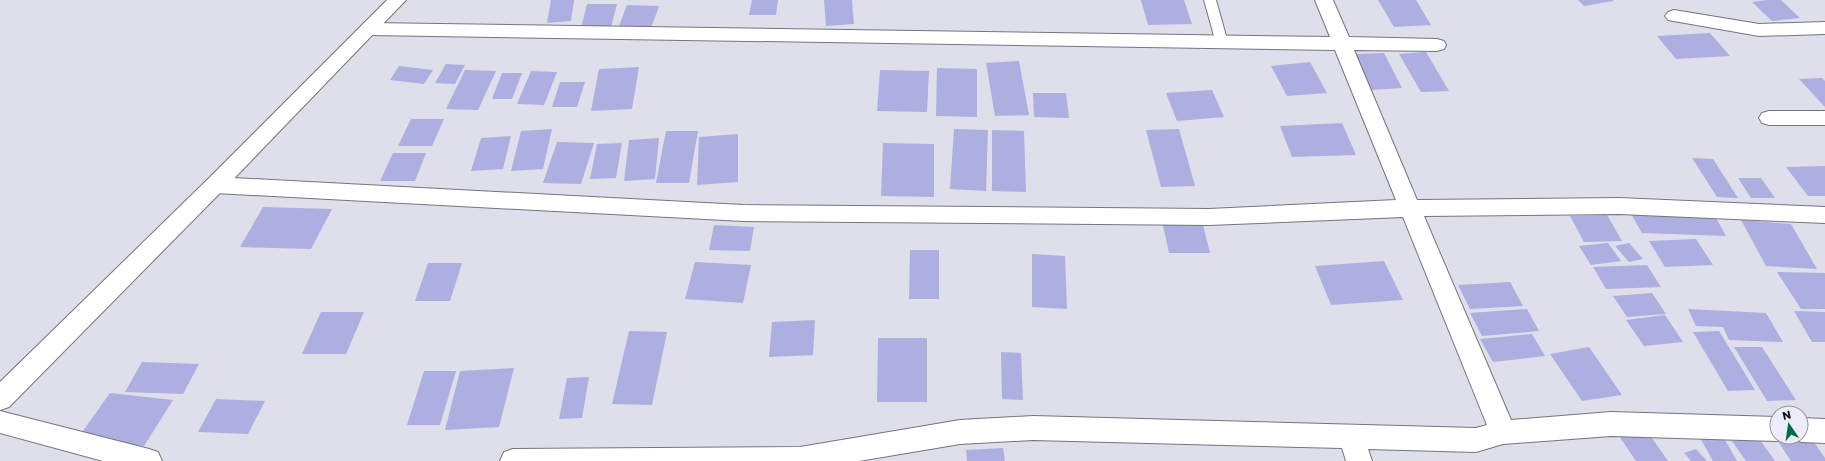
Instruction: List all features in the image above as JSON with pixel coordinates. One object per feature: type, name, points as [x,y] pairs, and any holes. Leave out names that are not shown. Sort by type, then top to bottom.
[{"type":"street","points":[[0,399],[215,186],[397,0]]},
{"type":"street","points":[[1324,0],[1504,432]]},
{"type":"street","points":[[1674,16],[1759,30],[1825,28]]},
{"type":"street","points":[[369,29],[1342,45],[1438,45]]},
{"type":"street","points":[[1769,118],[1825,118]]},
{"type":"street","points":[[215,186],[744,213],[1209,217],[1410,208],[1619,206],[1825,215]]},
{"type":"street","points":[[0,422],[149,461]]},
{"type":"street","points":[[513,461],[800,459],[960,432],[1033,428],[1351,438],[1476,440],[1504,432],[1611,424],[1769,429]]},
{"type":"street","points":[[1809,430],[1825,431]]},
{"type":"street","points":[[1351,438],[1359,461]]},
{"type":"lane","points":[[1210,0],[1222,43]]},
{"type":"building","points":[[551,0],[574,0],[571,21],[547,23]]},
{"type":"building","points":[[752,0],[778,0],[776,15],[749,15]]},
{"type":"building","points":[[824,0],[852,0],[854,24],[826,26]]},
{"type":"building","points":[[1141,0],[1184,0],[1192,24],[1148,25]]},
{"type":"building","points":[[1378,0],[1416,0],[1431,25],[1394,27]]},
{"type":"building","points":[[1578,0],[1613,0],[1613,1],[1584,6]]},
{"type":"building","points":[[1781,0],[1800,18],[1772,21],[1752,2]]},
{"type":"building","points":[[587,4],[617,4],[611,27],[581,28]]},
{"type":"building","points":[[627,5],[659,6],[650,31],[618,29]]},
{"type":"building","points":[[1710,33],[1730,56],[1676,59],[1657,36]]},
{"type":"building","points":[[1426,52],[1449,91],[1421,92],[1399,54]]},
{"type":"building","points":[[1384,53],[1402,88],[1371,90],[1354,54]]},
{"type":"building","points":[[1019,61],[1029,115],[995,116],[986,63]]},
{"type":"building","points":[[1310,62],[1327,93],[1287,96],[1271,66]]},
{"type":"building","points":[[446,64],[465,65],[455,84],[435,83]]},
{"type":"building","points":[[399,66],[433,70],[424,84],[390,80]]},
{"type":"building","points":[[639,67],[632,109],[591,111],[599,69]]},
{"type":"building","points":[[937,68],[977,69],[977,117],[936,116]]},
{"type":"building","points":[[465,70],[496,71],[478,110],[446,109]]},
{"type":"building","points":[[880,70],[929,71],[927,112],[877,111]]},
{"type":"building","points":[[531,71],[557,72],[544,105],[517,104]]},
{"type":"building","points":[[502,73],[522,73],[512,99],[492,99]]},
{"type":"building","points":[[1822,78],[1825,81],[1825,107],[1799,79]]},
{"type":"building","points":[[560,82],[585,82],[577,107],[552,107]]},
{"type":"building","points":[[1212,90],[1224,117],[1177,121],[1166,93]]},
{"type":"building","points":[[1033,93],[1066,93],[1069,118],[1034,117]]},
{"type":"building","points":[[411,119],[444,119],[432,146],[398,146]]},
{"type":"building","points":[[1342,123],[1356,155],[1292,157],[1280,126]]},
{"type":"building","points":[[552,129],[543,169],[511,171],[521,131]]},
{"type":"building","points":[[954,129],[988,130],[986,191],[950,189]]},
{"type":"building","points":[[1179,129],[1195,186],[1161,187],[1146,130]]},
{"type":"building","points":[[992,130],[1024,131],[1026,192],[992,191]]},
{"type":"building","points":[[666,131],[698,131],[689,183],[656,183]]},
{"type":"building","points":[[738,134],[738,182],[697,185],[699,137]]},
{"type":"building","points":[[511,136],[503,169],[471,171],[481,138]]},
{"type":"building","points":[[659,138],[655,179],[624,181],[629,140]]},
{"type":"building","points":[[557,142],[594,143],[581,184],[543,183]]},
{"type":"building","points":[[622,143],[616,178],[590,179],[597,144]]},
{"type":"building","points":[[883,143],[934,144],[934,197],[881,196]]},
{"type":"building","points":[[393,153],[426,153],[415,181],[380,181]]},
{"type":"building","points":[[1692,158],[1713,159],[1738,198],[1717,197]]},
{"type":"building","points":[[1825,166],[1825,196],[1808,196],[1786,167]]},
{"type":"building","points":[[1738,178],[1761,178],[1775,198],[1751,198]]},
{"type":"building","points":[[263,207],[332,209],[311,249],[240,247]]},
{"type":"building","points":[[1631,214],[1715,216],[1726,236],[1642,233]]},
{"type":"building","points":[[1607,215],[1622,241],[1584,242],[1570,216]]},
{"type":"building","points":[[1741,220],[1791,224],[1817,269],[1766,266]]},
{"type":"building","points":[[1162,221],[1202,221],[1210,253],[1169,253]]},
{"type":"building","points":[[714,225],[754,227],[750,251],[709,250]]},
{"type":"building","points":[[1696,239],[1713,265],[1665,267],[1649,241]]},
{"type":"building","points":[[1608,243],[1621,261],[1591,265],[1579,246]]},
{"type":"building","points":[[1629,243],[1643,259],[1629,262],[1615,246]]},
{"type":"building","points":[[910,250],[939,250],[939,299],[909,299]]},
{"type":"building","points":[[1032,254],[1065,256],[1067,309],[1032,307]]},
{"type":"building","points":[[1384,261],[1403,300],[1331,305],[1315,266]]},
{"type":"building","points":[[695,262],[751,265],[743,303],[685,299]]},
{"type":"building","points":[[428,263],[462,263],[450,301],[415,301]]},
{"type":"building","points":[[1647,265],[1661,287],[1606,289],[1593,267]]},
{"type":"building","points":[[1777,272],[1825,273],[1825,309],[1801,309]]},
{"type":"building","points":[[1510,282],[1523,306],[1470,309],[1458,285]]},
{"type":"building","points":[[1652,293],[1666,314],[1627,317],[1613,296]]},
{"type":"building","points":[[1527,309],[1539,331],[1482,336],[1470,313]]},
{"type":"building","points":[[1688,309],[1766,313],[1783,342],[1729,340],[1723,327],[1696,326]]},
{"type":"building","points":[[1794,311],[1825,312],[1825,342],[1812,342]]},
{"type":"building","points":[[321,312],[364,312],[346,354],[302,354]]},
{"type":"building","points":[[1665,315],[1683,342],[1644,346],[1626,320]]},
{"type":"building","points":[[815,320],[813,355],[769,357],[772,322]]},
{"type":"building","points":[[629,331],[667,332],[652,405],[612,404]]},
{"type":"building","points":[[1719,331],[1755,390],[1728,391],[1693,332]]},
{"type":"building","points":[[1532,334],[1545,356],[1493,362],[1480,339]]},
{"type":"building","points":[[878,338],[927,338],[927,402],[877,402]]},
{"type":"building","points":[[1589,347],[1622,395],[1582,401],[1550,354]]},
{"type":"building","points":[[1734,347],[1762,347],[1796,400],[1767,401]]},
{"type":"building","points":[[1001,352],[1021,353],[1023,400],[1002,399]]},
{"type":"building","points":[[142,362],[199,364],[183,394],[125,392]]},
{"type":"building","points":[[514,368],[499,427],[445,430],[460,371]]},
{"type":"building","points":[[424,371],[456,371],[440,425],[407,425]]},
{"type":"building","points":[[589,377],[582,418],[559,419],[567,378]]},
{"type":"building","points":[[110,393],[173,400],[144,446],[78,438]]},
{"type":"building","points":[[216,399],[265,401],[248,434],[198,432]]},
{"type":"building","points":[[1645,428],[1668,461],[1636,461],[1617,433]]},
{"type":"building","points":[[1721,433],[1737,461],[1713,461],[1698,434]]},
{"type":"building","points":[[1758,437],[1775,461],[1746,461],[1732,441]]},
{"type":"building","points":[[1809,438],[1811,438],[1825,458],[1825,461],[1791,461],[1780,445],[1809,445]]},
{"type":"building","points":[[1003,448],[1005,461],[967,461],[966,450]]},
{"type":"building","points":[[1696,449],[1707,461],[1691,461],[1684,453]]}]
